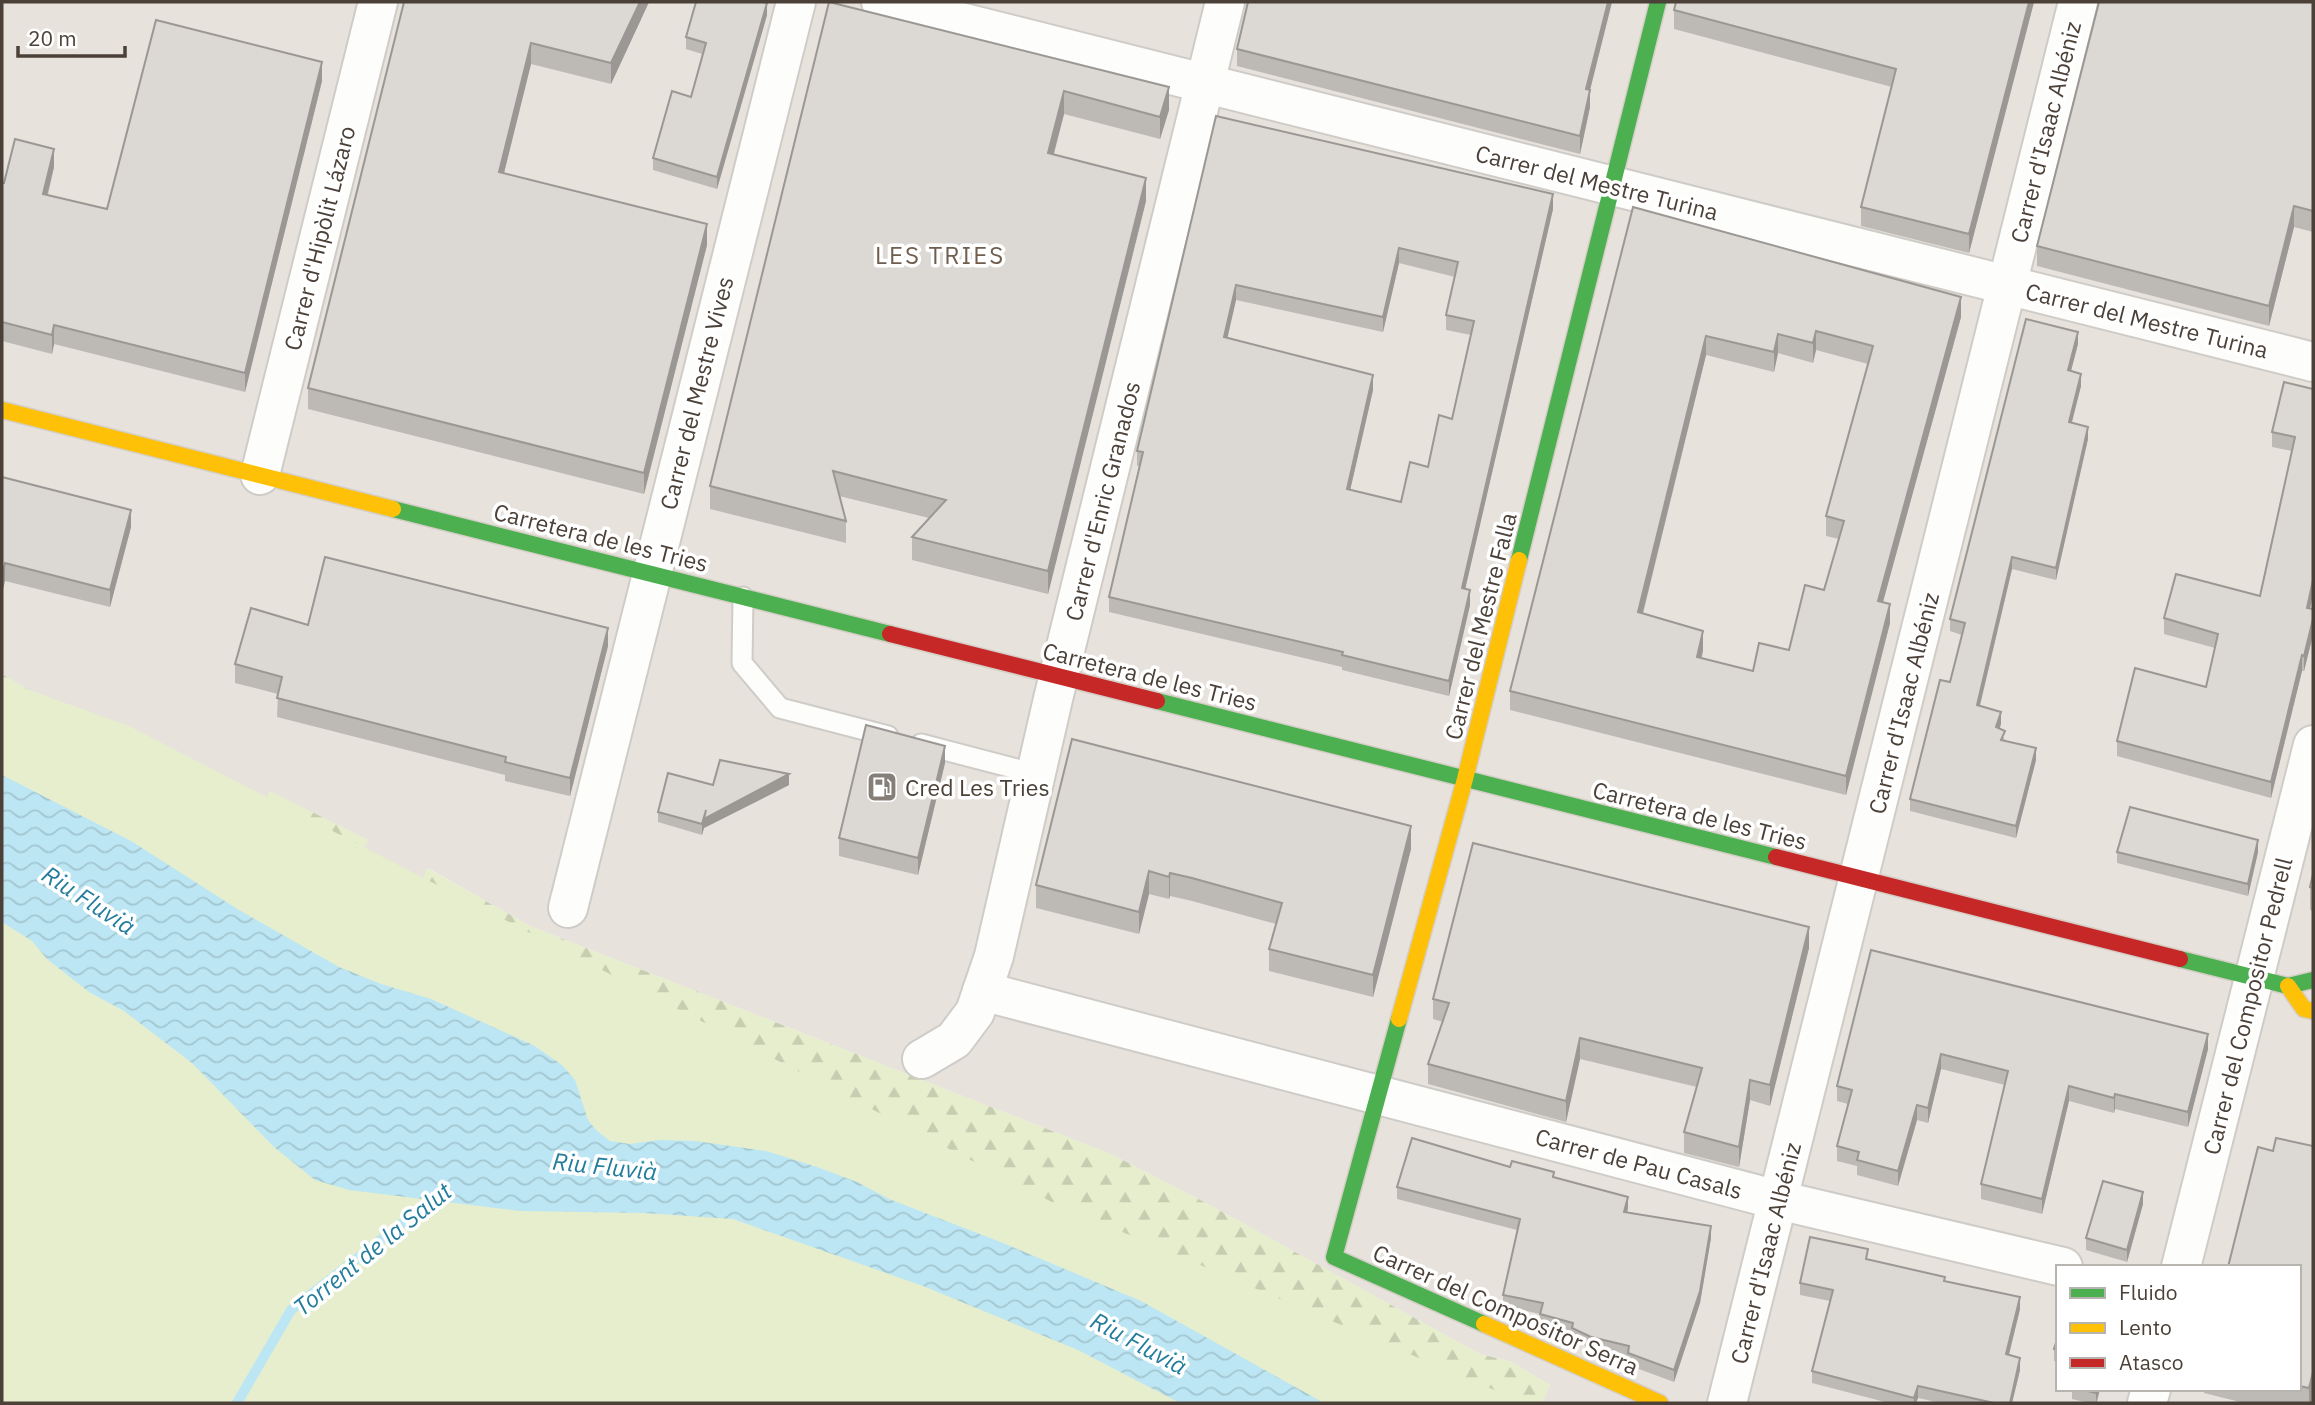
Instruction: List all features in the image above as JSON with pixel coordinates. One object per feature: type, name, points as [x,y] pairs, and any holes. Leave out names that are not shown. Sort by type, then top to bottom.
[{"type":"street","name":"Carrer d'Hipòlit Lázaro","points":[[260,475],[378,2]]},
{"type":"street","name":"Carrer del Mestre Vives","points":[[568,908],[796,2]]},
{"type":"street","name":"Carrer del Mestre Turina","points":[[881,2],[2313,362]]},
{"type":"street","name":"Carrer d'Enric Granados","points":[[922,1059],[954,1040],[975,1012],[994,956],[1059,677],[1225,2]]},
{"type":"street","name":"Carrer del Mestre Falla","points":[[1334,1257],[1465,779],[1658,2]]},
{"type":"street","name":"Carrer d'Isaac Albéniz","points":[[1727,1403],[2078,2]]},
{"type":"street","name":"Carretera de les Tries","points":[[2,410],[2271,982],[2313,980]]},
{"type":"street","name":"Carrer del Compositor Pedrell","points":[[2182,1265],[2271,982],[2313,745]]},
{"type":"street","points":[[2271,982],[2304,1009],[2313,1011]]},
{"type":"street","name":"Carrer de Pau Casals","points":[[982,991],[1778,1200],[2056,1265]]},
{"type":"street","name":"Carrer del Compositor Serra","points":[[1334,1257],[1660,1403]]},
{"type":"lane","points":[[743,597],[742,663],[780,708],[1036,774]]},
{"type":"shaded area","points":[[2,2],[2313,2],[2313,1403],[1542,1403],[1550,1385],[1512,1362],[1480,1354],[1208,1204],[1111,1154],[530,926],[428,868],[408,915],[345,892],[368,840],[270,792],[258,817],[141,756],[2,674]]},
{"type":"green space","points":[[2,674],[141,756],[258,817],[270,791],[368,840],[346,891],[408,915],[427,868],[530,926],[1111,1154],[1208,1204],[1480,1354],[1512,1362],[1550,1385],[1542,1403],[1495,1403],[2,775]]},
{"type":"green space","points":[[2,680],[129,726],[1052,1202],[1513,1398],[1512,1403],[2,1403]]},
{"type":"water","name":"Riu Fluvià","points":[[2,775],[131,841],[239,910],[339,967],[381,984],[431,999],[533,1045],[562,1065],[575,1080],[588,1120],[610,1141],[630,1144],[659,1140],[695,1141],[766,1151],[817,1167],[1141,1301],[1324,1403],[1180,1403],[1078,1350],[923,1286],[733,1219],[644,1213],[520,1211],[349,1190],[315,1180],[274,1147],[192,1063],[124,1011],[89,992],[47,959],[32,941],[2,922]]},
{"type":"building","points":[[404,2],[640,2],[611,63],[531,43],[499,172],[707,224],[644,473],[308,388]]},
{"type":"building","points":[[696,2],[767,3],[717,177],[653,158],[672,91],[691,97],[706,43],[686,37]]},
{"type":"building","points":[[829,2],[1169,87],[1160,117],[1064,91],[1048,153],[1146,178],[1048,571],[912,537],[946,500],[833,471],[846,521],[710,486]]},
{"type":"building","points":[[1248,2],[1608,2],[1586,89],[1590,90],[1580,136],[1237,49]]},
{"type":"building","points":[[1676,2],[2029,2],[1969,234],[1861,207],[1896,69],[1674,10]]},
{"type":"building","points":[[2099,2],[2313,2],[2313,211],[2294,206],[2269,306],[2037,246]]},
{"type":"building","points":[[156,20],[322,62],[245,373],[54,325],[52,335],[2,322],[2,183],[15,139],[54,149],[43,194],[107,209]]},
{"type":"building","points":[[1216,116],[1553,194],[1462,588],[1470,590],[1449,681],[1342,655],[1343,652],[1109,597],[1143,452],[1137,451]],"holes":[[[1399,248],[1458,262],[1446,315],[1474,321],[1452,419],[1439,415],[1428,467],[1410,462],[1401,502],[1347,489],[1373,375],[1224,337],[1236,285],[1383,317]]]},
{"type":"building","points":[[1633,207],[1961,297],[1878,601],[1890,604],[1846,776],[1510,691]],"holes":[[[1816,331],[1873,346],[1826,516],[1844,521],[1824,590],[1805,585],[1789,650],[1759,643],[1753,671],[1697,657],[1703,631],[1638,612],[1706,336],[1774,352],[1778,334],[1813,343]]]},
{"type":"building","points":[[2026,319],[2078,332],[2068,370],[2081,374],[2069,422],[2088,427],[2056,568],[2012,557],[1977,705],[2001,712],[1996,727],[2005,731],[2001,740],[2036,748],[2016,826],[1910,799],[1940,680],[1950,682],[1965,623],[1950,619]]},
{"type":"building","points":[[2284,382],[2313,389],[2313,580],[2307,608],[2313,609],[2313,619],[2271,782],[2117,741],[2135,668],[2206,687],[2218,634],[2164,618],[2176,574],[2260,596],[2295,437],[2272,432]]},
{"type":"building","points":[[2,477],[131,510],[110,590],[5,563],[2,577]]},
{"type":"building","points":[[325,557],[608,628],[570,778],[505,762],[506,757],[277,698],[282,677],[235,664],[251,608],[308,625]]},
{"type":"building","points":[[866,725],[945,746],[918,858],[839,838]]},
{"type":"building","points":[[1072,739],[1411,826],[1373,975],[1269,949],[1282,903],[1192,878],[1170,873],[1169,877],[1149,871],[1139,912],[1036,885]]},
{"type":"building","points":[[720,760],[789,774],[704,819],[706,810],[702,824],[658,812],[668,773],[713,785]]},
{"type":"building","points":[[2130,807],[2258,840],[2248,884],[2117,852]]},
{"type":"building","points":[[1473,843],[1809,927],[1770,1085],[1750,1080],[1739,1147],[1684,1132],[1702,1068],[1580,1038],[1566,1101],[1428,1064],[1449,1003],[1433,999]]},
{"type":"building","points":[[1871,950],[2208,1034],[2188,1112],[2115,1094],[2114,1098],[2069,1086],[2042,1199],[1981,1184],[2008,1071],[1941,1054],[1928,1108],[1917,1105],[1898,1171],[1857,1160],[1859,1152],[1837,1146],[1852,1090],[1837,1086]]},
{"type":"building","points":[[1412,1138],[1510,1167],[1512,1161],[1554,1172],[1553,1177],[1628,1197],[1624,1212],[1711,1226],[1700,1291],[1674,1370],[1628,1353],[1629,1346],[1591,1337],[1572,1328],[1573,1323],[1540,1314],[1543,1303],[1503,1295],[1520,1219],[1397,1187]]},
{"type":"building","points":[[2276,1138],[2313,1146],[2313,1372],[2309,1388],[2301,1386],[2301,1265],[2228,1265],[2258,1147],[2273,1151]]},
{"type":"building","points":[[2103,1181],[2143,1192],[2127,1250],[2086,1238]]},
{"type":"building","points":[[1810,1237],[1868,1249],[1866,1259],[1945,1277],[1944,1281],[2020,1297],[2006,1354],[2020,1358],[2010,1403],[1994,1403],[1918,1386],[1914,1398],[1812,1371],[1833,1290],[1800,1283]]},
{"type":"waterway","name":"Torrent de la Salut","points":[[237,1403],[291,1310],[441,1193]]},
{"type":"traffic: fast","points":[[1519,560],[1658,2]]},
{"type":"traffic: fast","points":[[393,509],[890,634]]},
{"type":"traffic: fast","points":[[1157,701],[1776,857]]},
{"type":"traffic: fast","points":[[2180,959],[2288,986],[2313,980]]},
{"type":"traffic: fast","points":[[1399,1019],[1334,1257],[1484,1324]]},
{"type":"traffic: slow","points":[[2,410],[393,509]]},
{"type":"traffic: slow","points":[[1399,1019],[1465,779],[1519,560]]},
{"type":"traffic: slow","points":[[2288,986],[2304,1009],[2313,1011]]},
{"type":"traffic: slow","points":[[1484,1324],[1660,1403]]},
{"type":"traffic: jam","points":[[890,634],[1157,701]]},
{"type":"traffic: jam","points":[[1776,857],[2180,959]]},
{"type":"place","name":"Cred Les Tries","points":[[882,787]]},
{"type":"district","name":"LES TRIES","points":[[940,255]]}]
